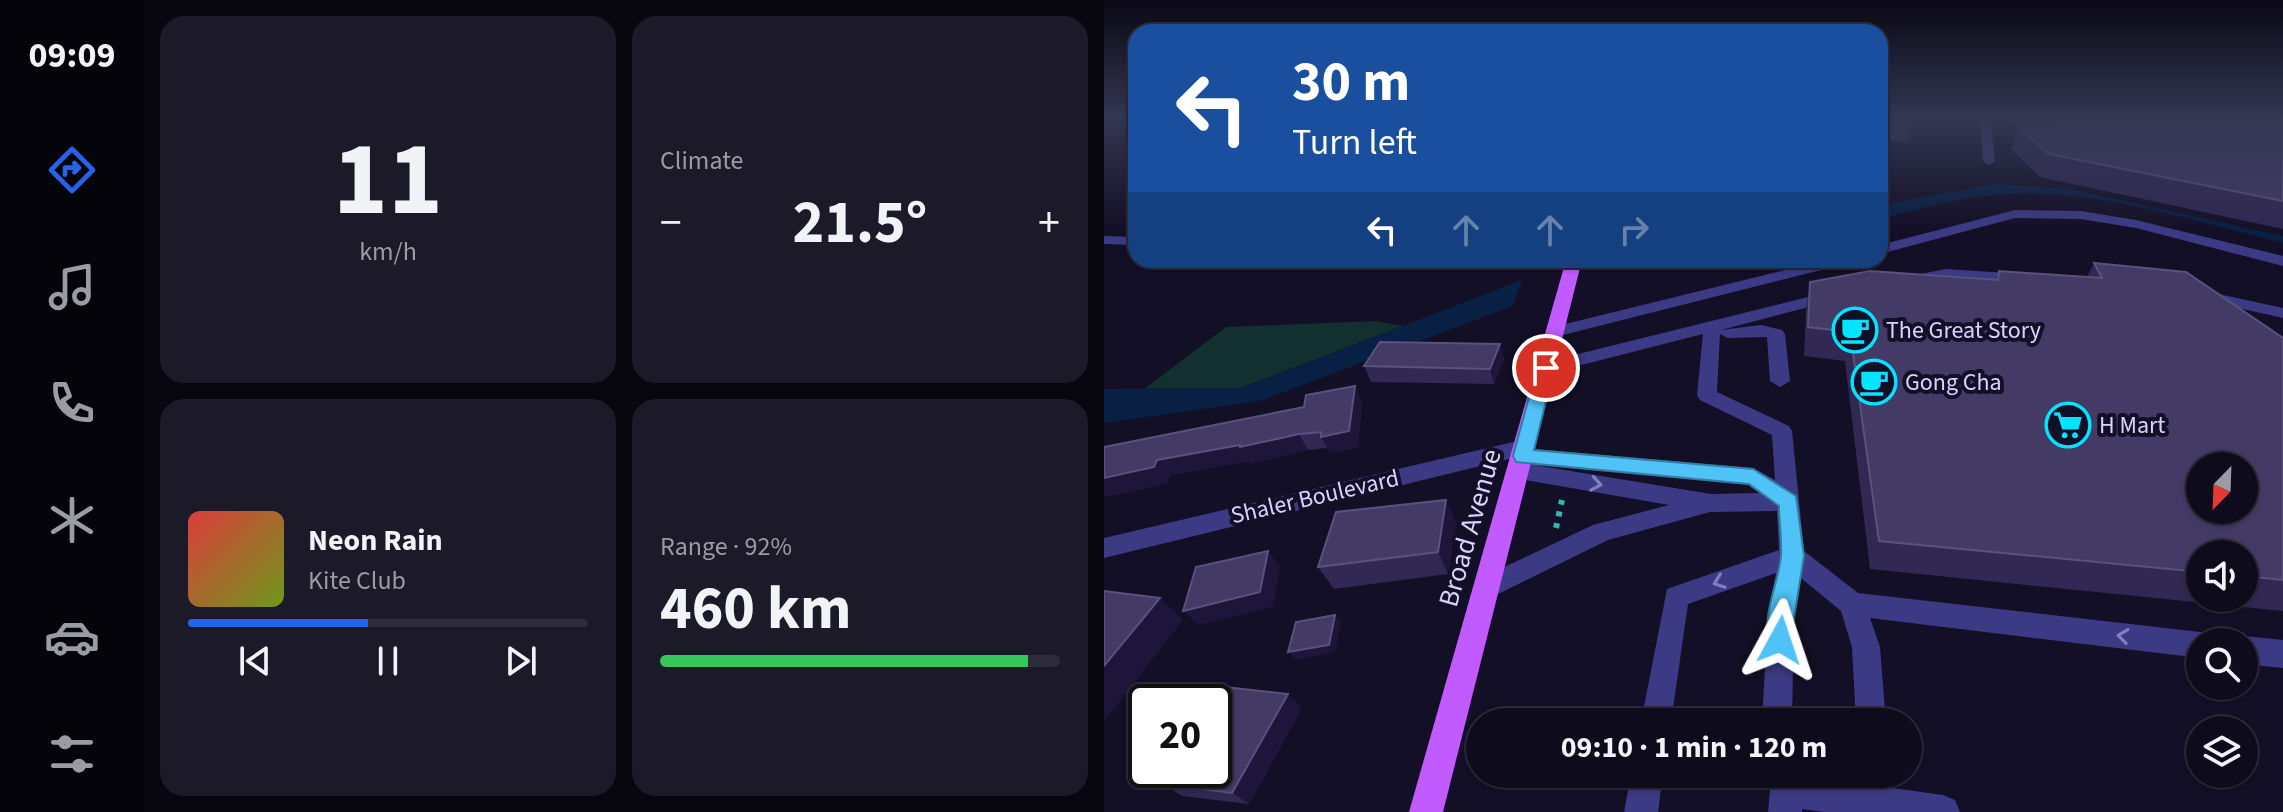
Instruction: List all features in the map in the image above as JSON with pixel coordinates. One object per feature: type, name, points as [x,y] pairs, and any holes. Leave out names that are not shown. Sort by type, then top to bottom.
[{"type":"main road","name":"Broad Avenue","points":[[1426,812],[1571,268]]},
{"type":"street","points":[[1988,155],[1989,161]]},
{"type":"street","points":[[1888,248],[2015,214],[2068,215],[2136,224],[2283,261]]},
{"type":"street","points":[[1104,240],[1128,241]]},
{"type":"street","points":[[1555,332],[1812,268]]},
{"type":"street","points":[[1900,283],[1946,274],[2038,280]]},
{"type":"street","points":[[1546,368],[1712,331],[1810,300],[1855,291]]},
{"type":"street","points":[[2183,291],[2276,312],[2283,324]]},
{"type":"street","points":[[1712,331],[1746,330],[1776,334],[1780,381]]},
{"type":"street","points":[[1712,331],[1707,395],[1782,431],[1792,556],[1781,613],[1778,708]]},
{"type":"street","points":[[1522,458],[1753,477],[1789,502]]},
{"type":"street","points":[[1522,458],[1711,503],[1789,502]]},
{"type":"street","name":"Shaler Boulevard","points":[[1106,549],[1522,458]]},
{"type":"street","points":[[1486,588],[1602,532],[1711,503]]},
{"type":"street","points":[[1792,556],[1852,604],[2186,643]]},
{"type":"street","points":[[1658,708],[1676,597],[1792,556]]},
{"type":"street","points":[[1852,604],[1866,647],[1870,708]]},
{"type":"street","points":[[2258,651],[2283,654]]},
{"type":"street","points":[[1641,812],[1645,788]]},
{"type":"street","points":[[1785,812],[1786,790],[1876,796],[1943,812]]},
{"type":"path","points":[[1554,537],[1562,500]]},
{"type":"green space","points":[[1377,321],[1403,326],[1241,388],[1144,389],[1226,327]]},
{"type":"water","points":[[1994,184],[2070,189],[2283,236],[2283,243],[2134,206],[2058,195],[2020,193],[1982,196],[1888,217],[1888,204]]},
{"type":"water","points":[[1522,280],[1513,306],[1260,401],[1104,423],[1104,389],[1242,388]]},
{"type":"building","points":[[2053,155],[2283,155],[2283,201]]},
{"type":"building","name":"H Mart","points":[[2094,263],[2186,272],[2283,338],[2283,580],[2258,577],[2258,540],[2186,540],[2186,571],[1879,541],[1850,332],[1808,327],[1810,282],[1870,271],[1998,280],[1999,271],[2102,278]]},
{"type":"building","points":[[1380,342],[1500,344],[1490,369],[1364,366]]},
{"type":"building","points":[[1355,386],[1349,431],[1321,437],[1321,432],[1299,434],[1157,460],[1154,467],[1104,478],[1104,447],[1304,407],[1306,395]]},
{"type":"building","points":[[1446,500],[1438,552],[1318,567],[1336,512]]},
{"type":"building","points":[[1268,551],[1260,592],[1183,611],[1196,567]]},
{"type":"building","points":[[1104,591],[1160,598],[1104,666]]},
{"type":"building","points":[[1335,615],[1329,645],[1288,652],[1296,622]]},
{"type":"building","points":[[1232,688],[1288,694],[1232,793],[1194,788],[1232,788]]},
{"type":"place","name":"The Great Story","points":[[1855,330]]},
{"type":"place","name":"Gong Cha","points":[[1874,382]]},
{"type":"place","name":"H Mart","points":[[2068,425]]},
{"type":"route","points":[[1546,368],[1523,456],[1753,477],[1789,502],[1792,556],[1781,613],[1780,640]]}]
